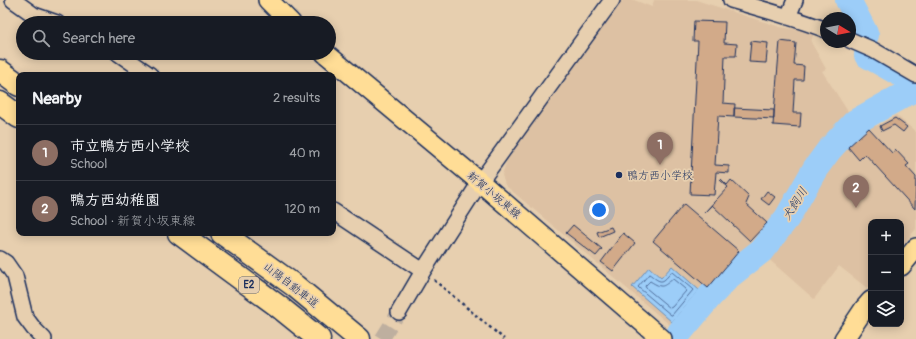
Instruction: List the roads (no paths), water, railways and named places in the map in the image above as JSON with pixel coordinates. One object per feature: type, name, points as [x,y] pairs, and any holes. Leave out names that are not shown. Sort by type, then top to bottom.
[{"type":"highway","points":[[0,71],[16,82]]},
{"type":"highway","points":[[0,103],[16,115]]},
{"type":"highway","name":"E2","points":[[183,236],[278,306],[319,339]]},
{"type":"highway","name":"山陽自動車道","points":[[226,236],[294,286],[359,339]]},
{"type":"main road","points":[[268,0],[284,16]]},
{"type":"main road","name":"新賀小坂東線","points":[[333,60],[480,182],[662,339]]},
{"type":"main road","points":[[904,262],[916,248]]},
{"type":"main road","points":[[844,339],[868,304]]},
{"type":"street","points":[[13,0],[37,16]]},
{"type":"street","points":[[399,312],[423,271],[480,182],[612,0]]},
{"type":"street","points":[[731,0],[820,28]]},
{"type":"street","points":[[788,17],[795,0]]},
{"type":"street","points":[[856,42],[874,50],[916,75]]},
{"type":"street","points":[[128,60],[146,72]]},
{"type":"street","points":[[336,213],[423,271]]},
{"type":"street","points":[[0,259],[6,263],[15,276],[25,317],[44,339]]},
{"type":"water","points":[[672,266],[699,290],[672,322],[632,287],[649,267],[661,278]]},
{"type":"waterway","points":[[848,0],[866,35]]},
{"type":"waterway","points":[[867,55],[904,76]]},
{"type":"waterway","name":"犬飼川","points":[[680,332],[729,276],[761,251],[787,218],[815,169],[829,150],[855,122],[916,88]]},
{"type":"tunnel","points":[[382,339],[399,312]]},
{"type":"place","name":"市立鴨方西小学校","points":[[660,165]]},
{"type":"place","name":"鴨方西小学校","points":[[619,175]]},
{"type":"place","name":"鴨方西幼稚園","points":[[856,208]]}]
